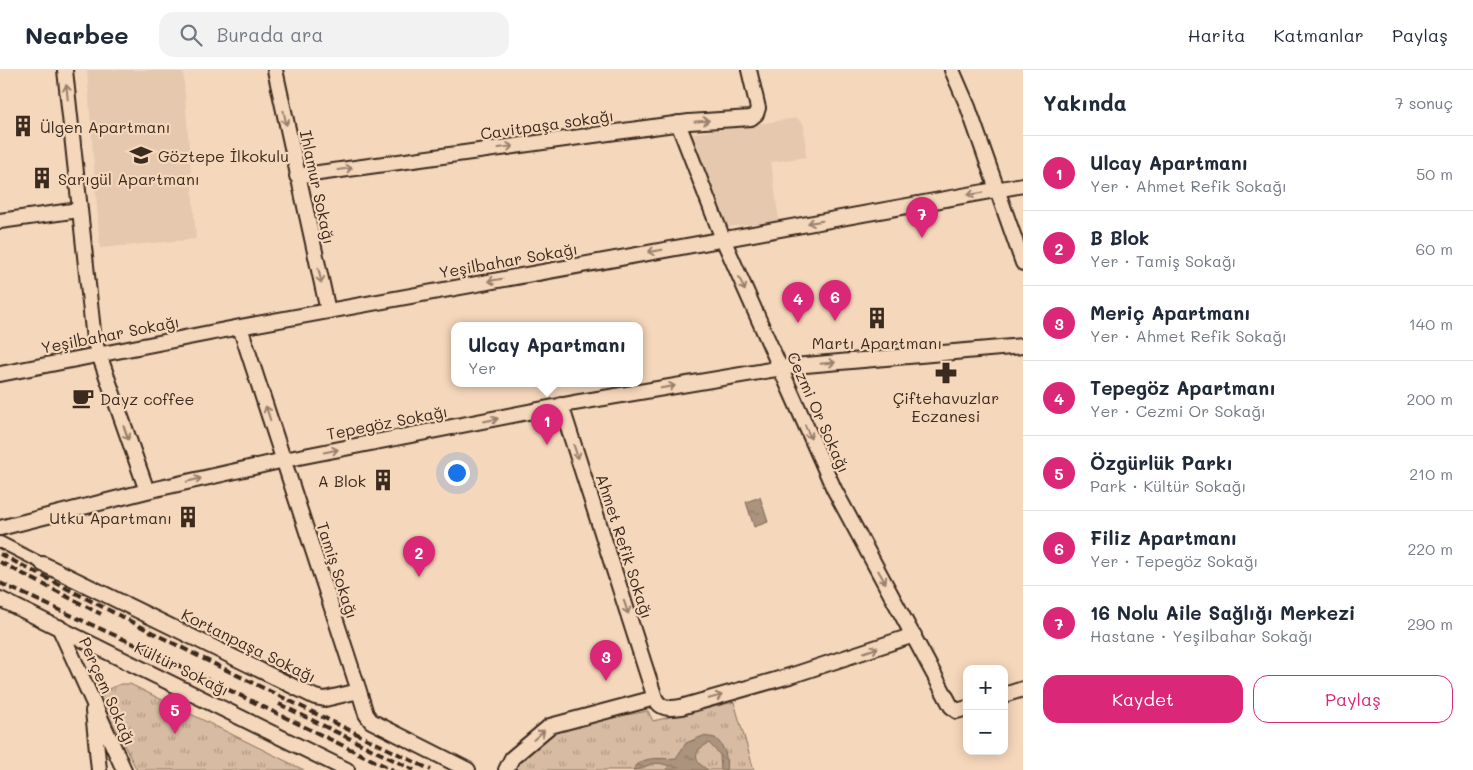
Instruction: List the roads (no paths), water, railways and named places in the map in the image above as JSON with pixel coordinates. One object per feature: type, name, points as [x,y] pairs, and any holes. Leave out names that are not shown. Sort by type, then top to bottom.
[{"type":"street","points":[[65,70],[94,335],[98,354],[147,491]]},
{"type":"street","name":"Ihlamur Sokağı","points":[[275,70],[328,311]]},
{"type":"street","name":"Cavitpaşa sokağı","points":[[297,176],[678,123],[755,116],[758,108],[749,70]]},
{"type":"street","points":[[952,70],[968,107],[1023,263]]},
{"type":"street","name":"Cezmi Or Sokağı","points":[[678,123],[723,239],[842,505],[950,704],[957,711],[963,709]]},
{"type":"street","name":"Yeşilbahar Sokağı","points":[[0,374],[240,326],[1023,185]]},
{"type":"street","points":[[0,221],[79,210]]},
{"type":"street","name":"Tamiş Sokağı","points":[[240,326],[358,691]]},
{"type":"street","name":"Tepegöz Sokağı","points":[[0,528],[147,491],[284,460],[561,405],[780,368],[1023,346]]},
{"type":"street","name":"Ahmet Refik Sokağı","points":[[561,405],[655,698]]},
{"type":"street","name":"Kortanpaşa Sokağı","points":[[0,542],[315,697],[325,699],[358,691]]},
{"type":"street","name":"Kültür Sokağı","points":[[0,599],[347,770]]},
{"type":"street","name":"Perçem Sokağı","points":[[60,627],[124,770]]},
{"type":"street","points":[[506,770],[512,758],[550,726],[655,698],[658,704],[665,708],[680,707],[793,675],[914,635]]},
{"type":"street","points":[[1008,694],[1023,689]]},
{"type":"street","points":[[358,691],[370,721],[468,770]]},
{"type":"street","points":[[92,698],[98,770]]},
{"type":"water","points":[[760,497],[768,522],[754,527],[746,502]]},
{"type":"water","points":[[703,736],[715,738],[721,745],[727,761],[726,770],[721,770],[720,755],[709,743],[699,749],[697,753],[697,759],[700,764],[708,770],[666,770],[669,766],[657,763],[633,770],[637,765],[647,760],[676,758],[686,743]]},
{"type":"railway","points":[[0,554],[200,657],[431,770]]},
{"type":"railway","points":[[0,562],[101,614]]},
{"type":"railway","points":[[0,583],[145,649],[393,770]]},
{"type":"railway","points":[[279,704],[414,770]]},
{"type":"place","name":"Ülgen Apartmanı","points":[[23,126]]},
{"type":"place","name":"Göztepe İlkokulu","points":[[141,155]]},
{"type":"place","name":"Sarıgül Apartmanı","points":[[42,178]]},
{"type":"place","name":"16 Nolu Aile Sağlığı Merkezi","points":[[922,238]]},
{"type":"place","name":"Martı Apartmanı","points":[[877,318]]},
{"type":"place","name":"Filiz Apartmanı","points":[[835,321]]},
{"type":"place","name":"Tepegöz Apartmanı","points":[[798,323]]},
{"type":"place","name":"Çiftehavuzlar Eczanesi","points":[[946,373]]},
{"type":"place","name":"Dayz coffee","points":[[83,398]]},
{"type":"place","name":"Ulcay Apartmanı","points":[[547,445]]},
{"type":"place","name":"A Blok","points":[[383,480]]},
{"type":"place","name":"Utku Apartmanı","points":[[188,517]]},
{"type":"place","name":"B Blok","points":[[419,577]]},
{"type":"place","name":"Meriç Apartmanı","points":[[606,681]]},
{"type":"place","name":"Özgürlük Parkı","points":[[175,734]]}]
